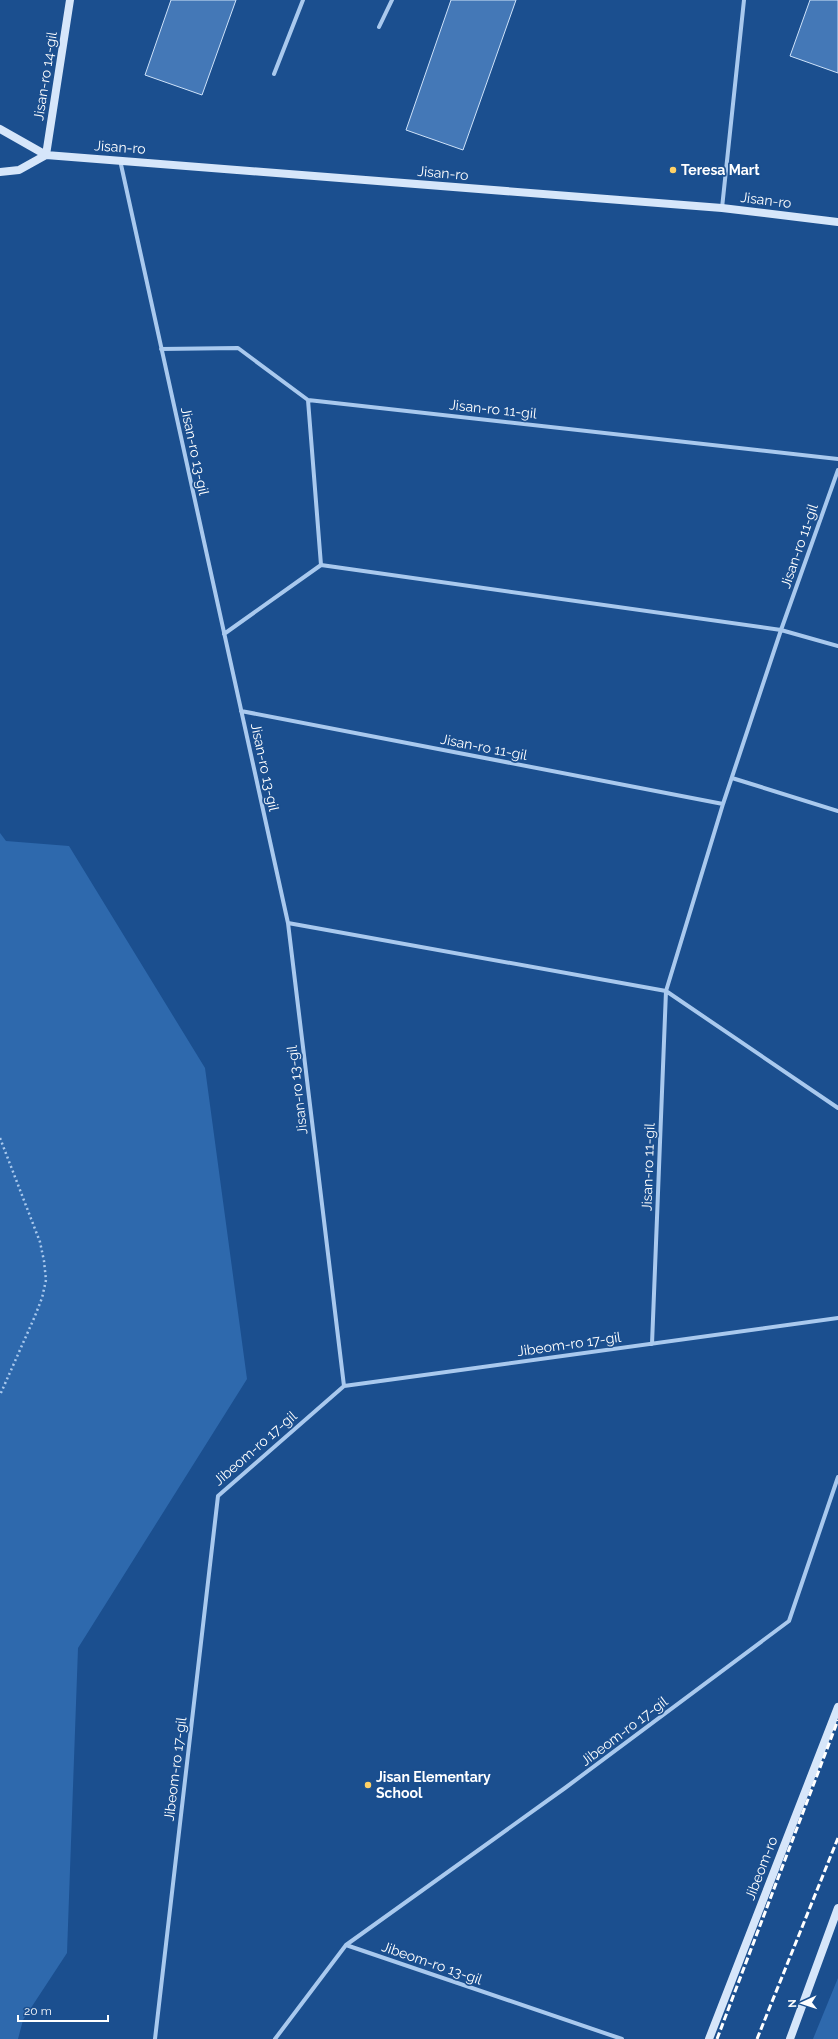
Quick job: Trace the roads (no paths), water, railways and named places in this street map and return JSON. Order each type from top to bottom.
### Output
[{"type":"main road","name":"Jisan-ro 14-gil","points":[[46,155],[70,0]]},
{"type":"main road","name":"Jisan-ro","points":[[0,129],[46,155],[722,208],[838,222]]},
{"type":"main road","points":[[0,172],[19,170],[46,155]]},
{"type":"main road","name":"Jibeom-ro","points":[[709,2039],[838,1707]]},
{"type":"main road","points":[[790,2039],[838,1908]]},
{"type":"street","points":[[274,74],[303,0]]},
{"type":"street","points":[[379,27],[392,0]]},
{"type":"street","points":[[722,208],[744,0]]},
{"type":"street","name":"Jisan-ro 13-gil","points":[[120,160],[288,922],[344,1386]]},
{"type":"street","points":[[161,349],[238,348],[308,400],[321,564]]},
{"type":"street","name":"Jisan-ro 11-gil","points":[[308,400],[838,459]]},
{"type":"street","name":"Jisan-ro 11-gil","points":[[652,1344],[666,991],[723,804],[781,630],[838,470]]},
{"type":"street","points":[[224,634],[321,564],[781,630],[838,646]]},
{"type":"street","name":"Jisan-ro 11-gil","points":[[241,711],[723,804]]},
{"type":"street","points":[[732,778],[838,811]]},
{"type":"street","points":[[288,922],[666,991],[838,1106]]},
{"type":"street","name":"Jibeom-ro 17-gil","points":[[155,2039],[218,1496],[344,1386],[838,1318]]},
{"type":"street","name":"Jibeom-ro 17-gil","points":[[346,1945],[566,1788],[789,1621],[838,1477]]},
{"type":"street","points":[[275,2039],[346,1945]]},
{"type":"street","name":"Jibeom-ro 13-gil","points":[[346,1945],[622,2039]]},
{"type":"railway","points":[[717,2039],[838,1720]]},
{"type":"railway","points":[[757,2039],[838,1838]]},
{"type":"place","name":"Teresa Mart","points":[[673,170]]},
{"type":"place","name":"Jisan Elementary School","points":[[368,1785]]}]
